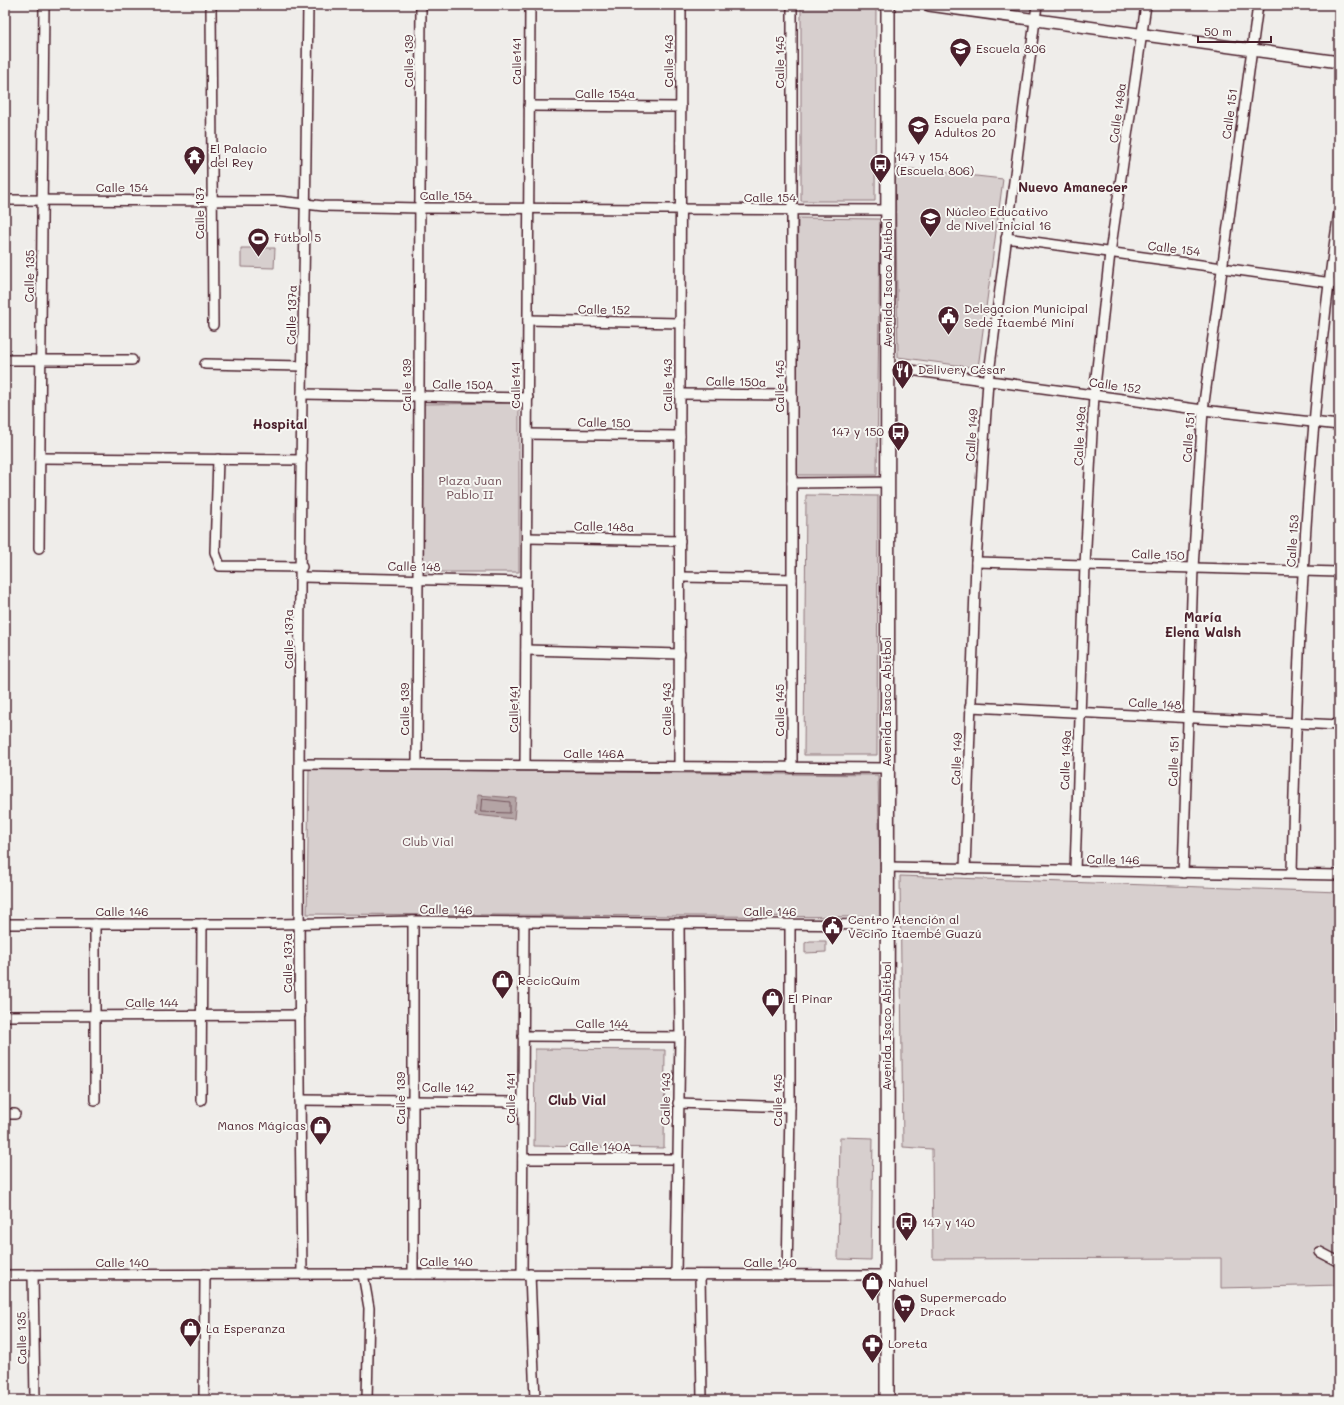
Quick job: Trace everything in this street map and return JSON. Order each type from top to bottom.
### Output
[{"type":"main road","name":"Avenida Isaco Abitbol","points":[[887,1400],[888,5]]},
{"type":"street","name":"Calle 135","points":[[39,548],[44,5]]},
{"type":"street","name":"Calle 137","points":[[211,5],[213,325]]},
{"type":"street","name":"Calle 137a","points":[[302,1274],[300,1100],[300,764],[302,394],[307,204],[308,5]]},
{"type":"street","name":"Calle 139","points":[[417,764],[422,5]]},
{"type":"street","name":"Calle141","points":[[525,765],[530,5]]},
{"type":"street","name":"Calle 143","points":[[679,766],[681,5]]},
{"type":"street","name":"Calle 145","points":[[792,5],[792,768]]},
{"type":"street","points":[[929,5],[1339,62]]},
{"type":"street","name":"Calle 149","points":[[965,869],[976,562],[988,381],[1037,5]]},
{"type":"street","name":"Calle 149a","points":[[1075,871],[1085,565],[1094,395],[1110,253],[1146,5]]},
{"type":"street","name":"Calle 151","points":[[1182,873],[1193,568],[1203,410],[1221,267],[1258,5]]},
{"type":"street","name":"Calle 154a","points":[[529,106],[681,107]]},
{"type":"street","name":"Calle 154","points":[[5,200],[279,201],[323,206],[420,208],[888,210]]},
{"type":"street","name":"Calle 153","points":[[1292,873],[1295,723],[1302,571],[1314,422],[1328,283],[1339,212]]},
{"type":"street","name":"Calle 154","points":[[1006,238],[1339,284]]},
{"type":"street","name":"Calle 152","points":[[528,320],[680,323]]},
{"type":"street","points":[[5,360],[132,360]]},
{"type":"street","points":[[205,364],[303,366]]},
{"type":"street","name":"Calle 152","points":[[888,367],[1203,410],[1339,425]]},
{"type":"street","name":"Calle 150A","points":[[302,394],[528,398]]},
{"type":"street","name":"Calle 150a","points":[[680,394],[792,395]]},
{"type":"street","name":"Calle 150","points":[[527,434],[680,436]]},
{"type":"street","points":[[40,458],[302,460]]},
{"type":"street","points":[[218,460],[214,552],[220,566],[302,567]]},
{"type":"street","points":[[792,484],[888,482]]},
{"type":"street","name":"Calle 148a","points":[[527,538],[680,541]]},
{"type":"street","name":"Calle 150","points":[[976,562],[1339,572]]},
{"type":"street","points":[[680,576],[792,579]]},
{"type":"street","name":"Calle 148","points":[[302,577],[526,582]]},
{"type":"street","points":[[526,650],[680,654]]},
{"type":"street","name":"Calle 148","points":[[970,707],[1339,725]]},
{"type":"street","name":"Calle 146A","points":[[300,764],[887,768]]},
{"type":"street","name":"Calle 146","points":[[887,867],[1339,875]]},
{"type":"street","name":"Calle 139","points":[[413,921],[413,1274]]},
{"type":"street","name":"Calle 146","points":[[5,924],[300,924],[413,921],[887,926]]},
{"type":"street","name":"Calle 141","points":[[524,922],[523,1159],[526,1274],[535,1400]]},
{"type":"street","points":[[95,924],[95,1100]]},
{"type":"street","points":[[201,1100],[202,924]]},
{"type":"street","name":"Calle 143","points":[[676,1274],[680,1037],[678,924]]},
{"type":"street","name":"Calle 145","points":[[787,1275],[790,1107],[790,924]]},
{"type":"street","name":"Calle 144","points":[[5,1016],[300,1015]]},
{"type":"street","name":"Calle 144","points":[[523,1036],[680,1037]]},
{"type":"street","name":"Calle 142","points":[[300,1100],[523,1102]]},
{"type":"street","points":[[678,1103],[790,1107]]},
{"type":"street","points":[[5,1114],[15,1114]]},
{"type":"street","name":"Calle 140A","points":[[523,1159],[677,1159]]},
{"type":"street","points":[[1320,1252],[1339,1262]]},
{"type":"street","points":[[204,1400],[205,1274]]},
{"type":"street","points":[[363,1274],[369,1308],[367,1400]]},
{"type":"street","name":"Calle 140","points":[[5,1275],[887,1275]]},
{"type":"street","name":"Calle 135","points":[[33,1275],[35,1400]]},
{"type":"street","points":[[700,1275],[702,1400]]},
{"type":"green space","points":[[801,6],[876,6],[875,201],[801,201]]},
{"type":"green space","points":[[895,167],[1003,179],[978,368],[898,357]]},
{"type":"green space","points":[[798,218],[880,219],[877,475],[796,475]]},
{"type":"green space","name":"Fútbol 5","points":[[241,248],[275,248],[274,268],[241,267]]},
{"type":"green space","name":"Plaza Juan Pablo II","points":[[519,403],[519,572],[421,572],[421,404]]},
{"type":"green space","points":[[806,495],[878,496],[877,755],[804,755]]},
{"type":"green space","name":"Club Vial","points":[[309,769],[878,775],[881,917],[307,914]]},
{"type":"green space","points":[[900,876],[1339,892],[1339,1285],[1221,1288],[1221,1258],[933,1259],[932,1149],[903,1147]]},
{"type":"green space","points":[[810,941],[826,941],[826,952],[805,953],[805,943]]},
{"type":"green space","points":[[535,1049],[665,1050],[664,1148],[534,1146]]},
{"type":"green space","points":[[840,1137],[873,1138],[871,1260],[838,1259]]},
{"type":"water","points":[[477,795],[516,798],[514,819],[475,815]]},
{"type":"place","name":"Escuela 806","points":[[961,68]]},
{"type":"place","name":"Escuela para Adultos 20","points":[[919,146]]},
{"type":"place","name":"El Palacio del Rey","points":[[195,176]]},
{"type":"place","name":"147 y 154 (Escuela 806)","points":[[880,184]]},
{"type":"place","name":"Núcleo Educativo de Nivel Inicial 16","points":[[931,238]]},
{"type":"place","name":"Fútbol 5","points":[[258,258]]},
{"type":"place","name":"Delegacion Municipal Sede Itaembé Miní","points":[[948,336]]},
{"type":"place","name":"Delivery César","points":[[903,390]]},
{"type":"place","name":"147 y 150","points":[[899,452]]},
{"type":"place","name":"Centro Atención al Vecino Itaembé Guazú","points":[[833,946]]},
{"type":"place","name":"RecicQuím","points":[[503,1000]]},
{"type":"place","name":"El Pinar","points":[[773,1018]]},
{"type":"place","name":"Manos Mágicas","points":[[321,1146]]},
{"type":"place","name":"147 y 140","points":[[907,1242]]},
{"type":"place","name":"Nahuel","points":[[873,1302]]},
{"type":"place","name":"Supermercado Drack","points":[[904,1324]]},
{"type":"place","name":"La Esperanza","points":[[190,1348]]},
{"type":"place","name":"Loreta","points":[[873,1364]]},
{"type":"district","name":"Nuevo Amanecer","points":[[1073,187]]},
{"type":"district","name":"Hospital","points":[[280,424]]},
{"type":"district","name":"María Elena Walsh","points":[[1203,624]]},
{"type":"district","name":"Club Vial","points":[[577,1100]]}]
